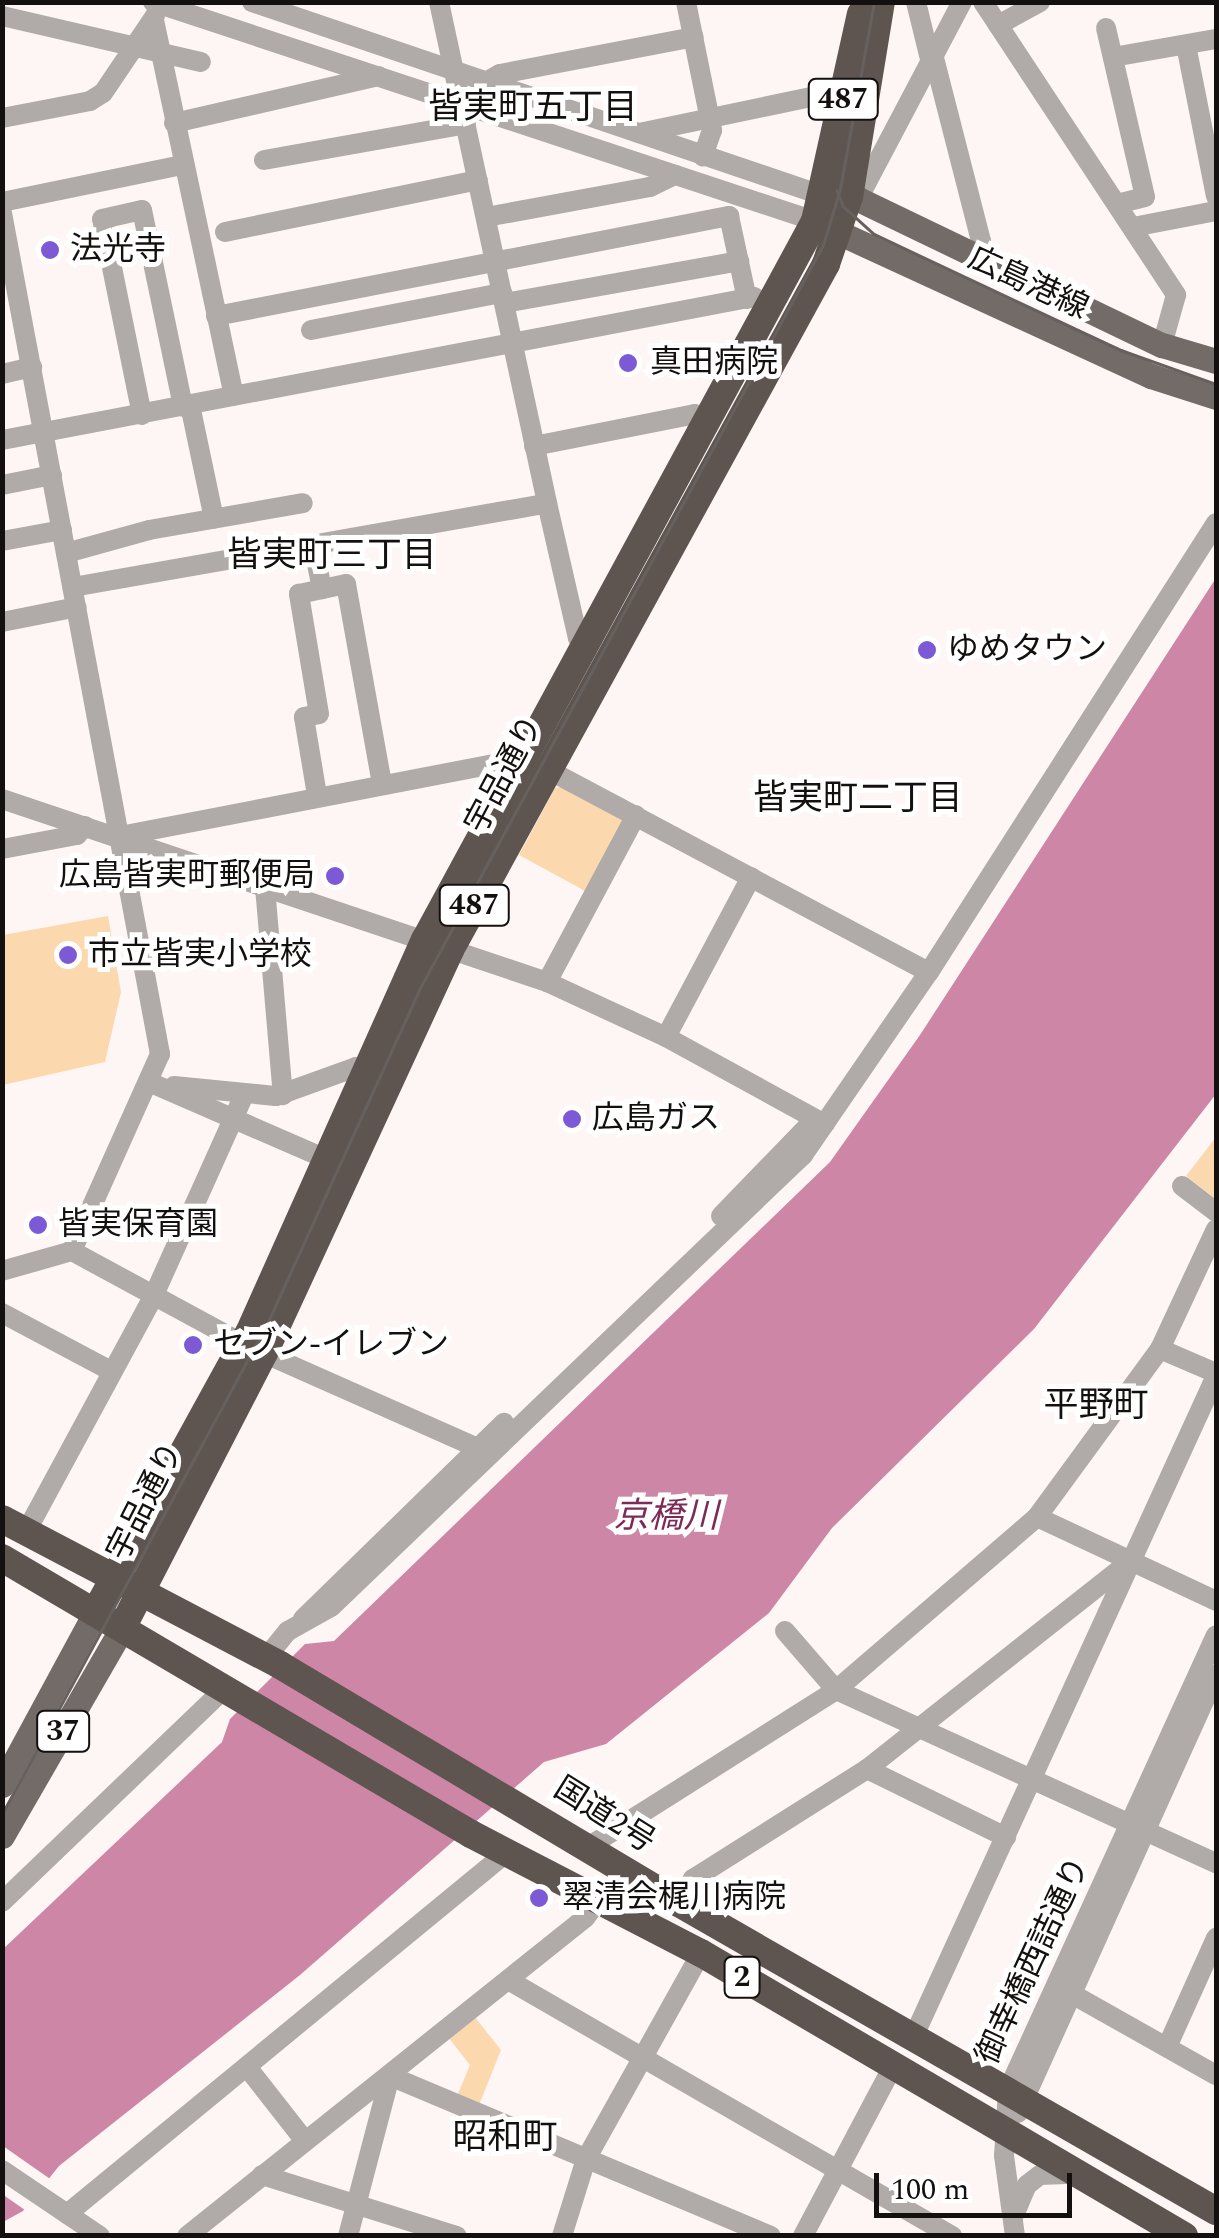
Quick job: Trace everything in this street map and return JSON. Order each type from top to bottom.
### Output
[{"type":"highway","name":"宇品通り","points":[[537,763],[587,650],[709,423],[759,304],[837,209],[846,90],[863,2]]},
{"type":"highway","name":"宇品通り","points":[[338,1164],[367,1070],[837,209],[881,2]]},
{"type":"highway","name":"宇品通り","points":[[123,1626],[438,945]]},
{"type":"highway","name":"宇品通り","points":[[96,1611],[254,1348]]},
{"type":"highway","name":"国道2号","points":[[14,1526],[272,1662],[509,1797],[679,1904],[1216,2210]]},
{"type":"highway","name":"2","points":[[2,1558],[471,1834],[701,1953],[1184,2236]]},
{"type":"main road","name":"広島港線","points":[[837,209],[976,257],[1162,345],[1216,361]]},
{"type":"main road","name":"広島港線","points":[[837,209],[1151,376],[1216,397]]},
{"type":"main road","name":"37","points":[[2,1785],[96,1611]]},
{"type":"main road","name":"37","points":[[2,1836],[123,1626]]},
{"type":"street","points":[[438,2],[578,638],[587,650]]},
{"type":"street","points":[[686,2],[710,118],[703,156]]},
{"type":"street","points":[[916,2],[981,241],[976,257]]},
{"type":"street","points":[[837,209],[962,2]]},
{"type":"street","points":[[983,2],[1176,295],[1162,345]]},
{"type":"street","points":[[998,25],[1040,2]]},
{"type":"street","points":[[254,3],[703,156],[837,209]]},
{"type":"street","points":[[155,9],[379,76],[464,114],[675,175],[837,209]]},
{"type":"street","points":[[2,118],[90,101],[134,48],[155,9]]},
{"type":"street","points":[[155,9],[174,123],[234,396]]},
{"type":"street","points":[[2,16],[201,62]]},
{"type":"street","points":[[1106,28],[1145,197],[1117,204]]},
{"type":"street","points":[[486,82],[500,74],[694,37]]},
{"type":"street","points":[[1113,58],[1216,39]]},
{"type":"street","points":[[1186,45],[1216,196]]},
{"type":"street","points":[[174,123],[379,76]]},
{"type":"street","points":[[637,133],[846,90]]},
{"type":"street","points":[[264,160],[464,114]]},
{"type":"street","points":[[2,202],[183,165]]},
{"type":"street","points":[[486,217],[650,187],[675,175]]},
{"type":"street","points":[[226,232],[478,180]]},
{"type":"street","points":[[142,415],[102,219],[142,210],[214,518]]},
{"type":"street","points":[[1132,227],[1216,211]]},
{"type":"street","points":[[2,213],[8,280],[45,431],[160,1054],[158,1086],[72,1251]]},
{"type":"street","points":[[2,440],[513,342],[759,304],[739,261],[729,216],[216,316]]},
{"type":"street","points":[[311,330],[739,261]]},
{"type":"street","points":[[2,374],[32,368]]},
{"type":"street","points":[[534,446],[694,414],[709,423]]},
{"type":"street","points":[[2,485],[52,475]]},
{"type":"street","points":[[2,622],[75,597],[313,544],[547,502]]},
{"type":"street","points":[[66,553],[214,518],[303,503]]},
{"type":"street","points":[[299,1624],[345,1594],[784,1174],[929,972],[1216,523]]},
{"type":"street","points":[[2,541],[62,530]]},
{"type":"street","points":[[313,544],[322,589]]},
{"type":"street","points":[[317,796],[304,717],[319,714],[299,594],[346,584],[382,784]]},
{"type":"street","points":[[120,836],[382,784],[537,763],[929,972]]},
{"type":"street","points":[[2,799],[547,982],[666,1037],[819,1121]]},
{"type":"street","points":[[547,982],[636,815]]},
{"type":"street","points":[[2,849],[77,834],[85,826]]},
{"type":"street","points":[[666,1037],[751,877]]},
{"type":"street","points":[[265,887],[283,1095]]},
{"type":"street","points":[[158,1086],[179,1084],[244,1094],[283,1095],[356,1066],[367,1070]]},
{"type":"street","points":[[158,1086],[338,1164]]},
{"type":"street","points":[[14,1526],[112,1371],[154,1296],[244,1094]]},
{"type":"street","points":[[272,1662],[299,1624],[819,1121]]},
{"type":"street","points":[[1182,1186],[1216,1212]]},
{"type":"street","points":[[588,1847],[836,1690],[1037,1517],[1160,1349],[1216,1230]]},
{"type":"street","points":[[2,1272],[72,1251],[254,1348],[478,1448]]},
{"type":"street","points":[[2,1314],[112,1371]]},
{"type":"street","points":[[913,2038],[1216,1375],[1160,1349]]},
{"type":"street","points":[[1037,1517],[1216,1601]]},
{"type":"street","points":[[679,1904],[693,1878],[867,1769],[1130,1560]]},
{"type":"street","points":[[785,1630],[836,1690],[1135,1831],[1216,1864]]},
{"type":"street","name":"御幸橋西詰通り","points":[[1014,2227],[1007,2132],[1016,2095],[1135,1831],[1209,1685],[1216,1635]]},
{"type":"street","points":[[2,1902],[234,1695]]},
{"type":"street","points":[[867,1769],[1006,1837]]},
{"type":"street","name":"御幸橋西詰通り","points":[[1016,2095],[1072,1994],[1135,1831]]},
{"type":"street","points":[[67,2214],[506,1853]]},
{"type":"street","points":[[187,2236],[585,1918],[600,1898]]},
{"type":"street","points":[[1167,2047],[1216,1938]]},
{"type":"street","points":[[562,2236],[586,2159],[701,1953]]},
{"type":"street","points":[[508,1980],[952,2236]]},
{"type":"street","points":[[1072,1994],[1216,2075]]},
{"type":"street","points":[[248,2068],[305,2141]]},
{"type":"street","points":[[802,2236],[892,2068]]},
{"type":"street","points":[[390,2076],[771,2236]]},
{"type":"street","points":[[348,2236],[390,2076]]},
{"type":"street","points":[[2,2170],[100,2236]]},
{"type":"street","points":[[1014,2227],[1026,2185],[1040,2174],[1054,2170],[1084,2177]]},
{"type":"street","points":[[262,2176],[458,2236]]},
{"type":"shaded area","points":[[565,786],[623,815],[624,825],[587,892],[519,855],[555,788]]},
{"type":"shaded area","points":[[108,916],[121,992],[105,1062],[3,1085],[3,935]]},
{"type":"shaded area","points":[[1216,1137],[1216,1199],[1186,1176]]},
{"type":"shaded area","points":[[474,2016],[501,2050],[479,2105],[457,2096],[470,2065],[448,2037]]},
{"type":"water","name":"京橋川","points":[[1216,578],[1216,1094],[1034,1329],[832,1528],[769,1613],[606,1744],[544,1762],[300,1975],[59,2166],[23,2211],[3,2222],[2,1950],[222,1742],[230,1719],[305,1644],[334,1641],[830,1162],[920,1035]]},
{"type":"pier","points":[[3,2146],[53,2181],[25,2210],[2,2194]]},
{"type":"tram line","points":[[2,1814],[267,1324],[419,990],[823,245],[840,189],[874,2]]},
{"type":"tram line","points":[[837,190],[843,206],[874,234],[1121,350],[1216,384]]},
{"type":"place","name":"法光寺","points":[[50,250]]},
{"type":"place","name":"真田病院","points":[[628,363]]},
{"type":"place","name":"ゆめタウン","points":[[927,650]]},
{"type":"place","name":"広島皆実町郵便局","points":[[335,876]]},
{"type":"place","name":"市立皆実小学校","points":[[68,955]]},
{"type":"place","name":"広島ガス","points":[[572,1119]]},
{"type":"place","name":"皆実保育園","points":[[38,1225]]},
{"type":"place","name":"セブン-イレブン","points":[[193,1345]]},
{"type":"place","name":"翠清会梶川病院","points":[[539,1898]]},
{"type":"district","name":"皆実町五丁目","points":[[533,108]]},
{"type":"district","name":"皆実町三丁目","points":[[332,556]]},
{"type":"district","name":"皆実町二丁目","points":[[858,799]]},
{"type":"district","name":"平野町","points":[[1096,1406]]},
{"type":"district","name":"昭和町","points":[[505,2138]]}]
